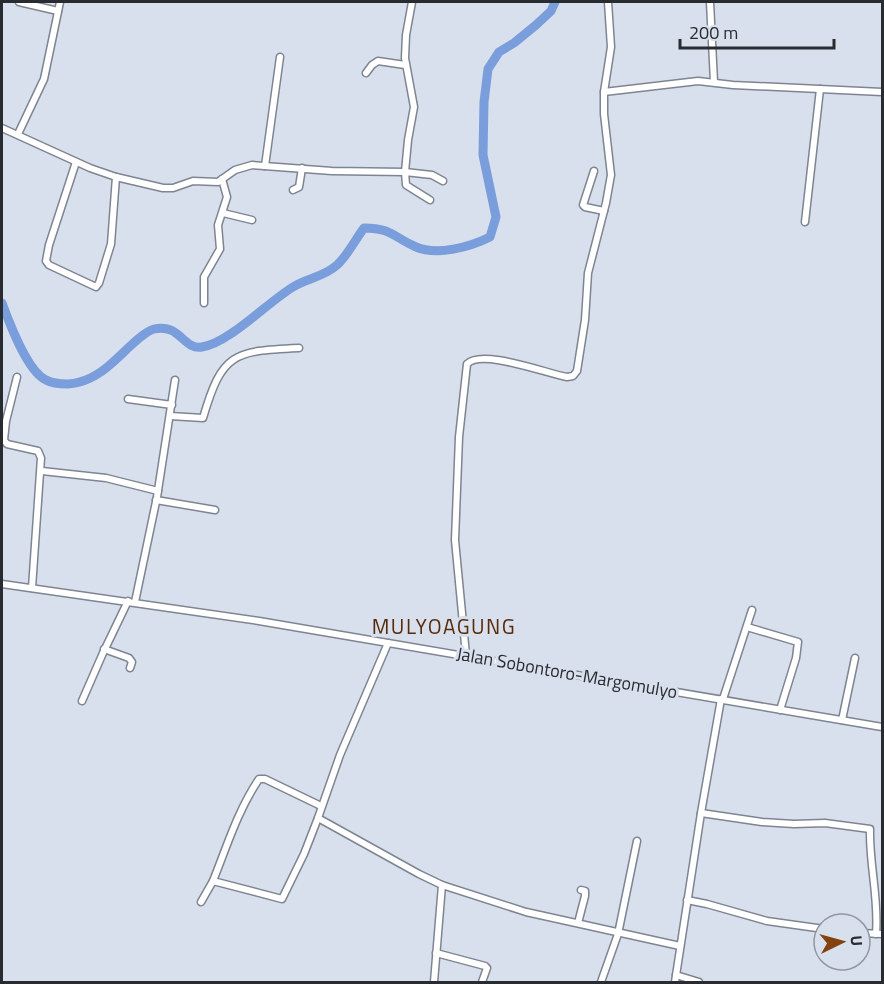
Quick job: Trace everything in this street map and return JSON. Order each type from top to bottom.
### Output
[{"type":"street","points":[[19,2],[58,11]]},
{"type":"street","points":[[18,134],[44,79],[60,2]]},
{"type":"street","points":[[412,2],[405,43],[405,65],[414,107],[405,172],[407,186],[430,200]]},
{"type":"street","points":[[466,655],[455,540],[459,437],[467,364],[471,359],[483,359],[517,363],[563,377],[575,374],[585,320],[588,273],[604,211],[611,169],[604,114],[604,92],[611,47],[608,2]]},
{"type":"street","points":[[710,2],[714,82]]},
{"type":"street","points":[[265,166],[280,57]]},
{"type":"street","points":[[366,73],[377,61],[405,65]]},
{"type":"street","points":[[604,92],[693,81],[882,92]]},
{"type":"street","points":[[805,222],[820,89]]},
{"type":"street","points":[[2,129],[116,177],[167,188],[194,182],[216,182],[243,167],[265,166],[428,174],[443,182]]},
{"type":"street","points":[[76,162],[46,261],[49,265],[96,286],[99,283],[111,244],[116,177]]},
{"type":"street","points":[[293,190],[298,188],[302,168]]},
{"type":"street","points":[[594,171],[583,205],[604,211]]},
{"type":"street","points":[[204,303],[204,276],[220,249],[218,225],[227,195],[222,179]]},
{"type":"street","points":[[223,213],[252,220]]},
{"type":"street","points":[[170,416],[203,418],[212,390],[222,370],[231,361],[244,354],[254,351],[298,348]]},
{"type":"street","points":[[17,377],[4,421],[5,442],[38,451],[42,471],[32,588]]},
{"type":"street","points":[[82,701],[105,649],[131,602],[158,491],[175,380]]},
{"type":"street","points":[[128,399],[172,405]]},
{"type":"street","points":[[42,471],[106,478],[158,491]]},
{"type":"street","points":[[156,500],[215,510]]},
{"type":"street","name":"Jalan Sobontoro-Margomulyo","points":[[2,584],[466,655],[882,727]]},
{"type":"street","points":[[675,982],[701,813],[722,699],[752,610]]},
{"type":"street","points":[[747,627],[798,642],[796,658],[780,710]]},
{"type":"street","points":[[213,881],[282,899],[304,854],[364,695],[388,643]]},
{"type":"street","points":[[105,649],[129,658],[132,662],[130,668]]},
{"type":"street","points":[[842,720],[855,658]]},
{"type":"street","points":[[201,902],[213,881],[235,824],[259,778],[321,806]]},
{"type":"street","points":[[701,813],[762,822],[825,823],[870,829],[879,934]]},
{"type":"street","points":[[318,818],[442,885],[526,912],[680,946]]},
{"type":"street","points":[[601,982],[618,933],[637,841]]},
{"type":"street","points":[[434,982],[442,885]]},
{"type":"street","points":[[578,923],[585,896],[585,891],[581,890]]},
{"type":"street","points":[[687,900],[767,921],[812,927]]},
{"type":"street","points":[[436,953],[485,966],[487,968],[482,982]]},
{"type":"street","points":[[676,975],[699,982]]},
{"type":"waterway","points":[[2,303],[26,357],[39,375],[54,383],[74,383],[86,380],[102,371],[138,339],[154,329],[170,330],[196,347],[213,344],[236,330],[293,287],[332,269],[345,257],[364,228],[387,231],[416,247],[434,251],[463,247],[490,237],[496,217],[483,155],[484,102],[488,69],[499,52],[536,25],[551,11],[555,2]]},
{"type":"district","name":"MULYOAGUNG","points":[[444,627]]}]
